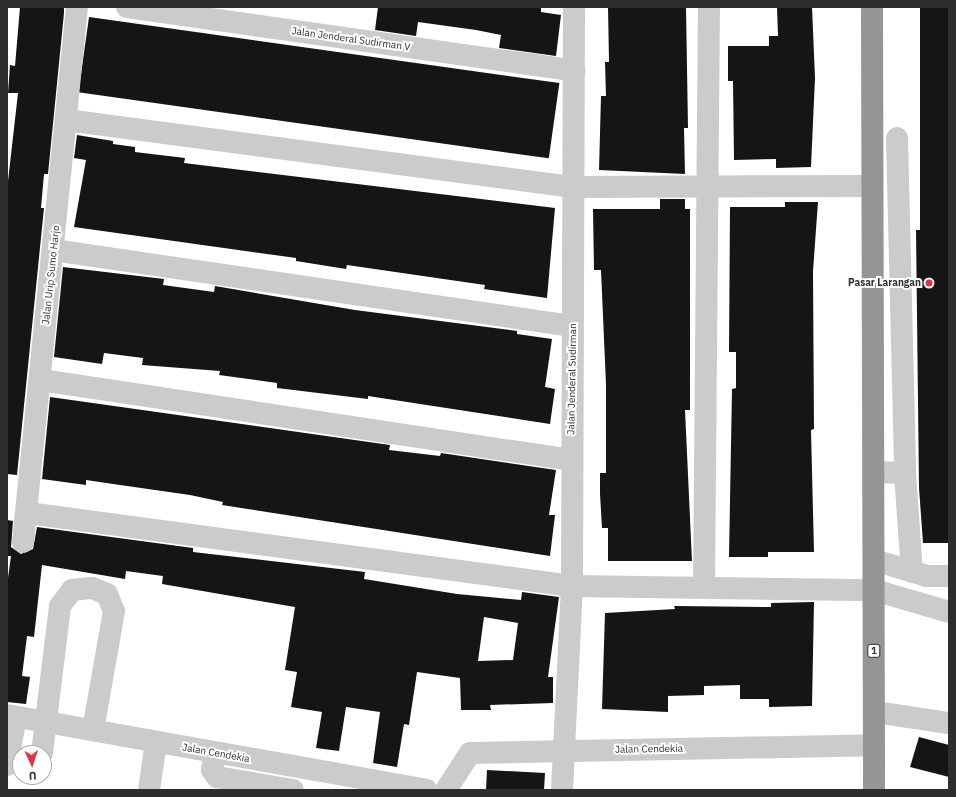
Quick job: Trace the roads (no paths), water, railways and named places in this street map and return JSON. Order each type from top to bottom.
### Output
[{"type":"highway","name":"1","points":[[872,7],[871,186],[875,712],[874,790]]},
{"type":"street","name":"Jalan Urip Sumo Harjo","points":[[22,542],[28,513],[77,7]]},
{"type":"street","name":"Jalan Jenderal Sudirman V","points":[[127,7],[206,12],[574,71]]},
{"type":"street","name":"Jalan Jenderal Sudirman","points":[[562,790],[566,758],[572,586],[571,460],[574,7]]},
{"type":"street","points":[[704,587],[709,7]]},
{"type":"street","points":[[66,120],[572,187],[871,186]]},
{"type":"street","points":[[897,138],[905,473],[912,572]]},
{"type":"street","points":[[54,250],[572,326]]},
{"type":"street","points":[[41,380],[571,460]]},
{"type":"street","points":[[873,472],[905,473]]},
{"type":"street","points":[[28,513],[572,586],[874,590],[949,612]]},
{"type":"street","points":[[874,560],[912,572],[949,576]]},
{"type":"street","points":[[42,745],[44,721],[60,606],[72,590],[92,588],[107,594],[114,611],[93,730]]},
{"type":"street","points":[[875,712],[949,723]]},
{"type":"street","points":[[7,765],[11,716]]},
{"type":"street","name":"Jalan Cendekia","points":[[11,716],[215,753],[366,785],[426,790]]},
{"type":"street","points":[[149,790],[156,742]]},
{"type":"street","name":"Jalan Cendekia","points":[[446,790],[470,753],[566,758],[874,745]]},
{"type":"street","points":[[215,753],[212,770],[217,777],[293,790]]},
{"type":"place","name":"Pasar Larangan","points":[[929,283]]}]
